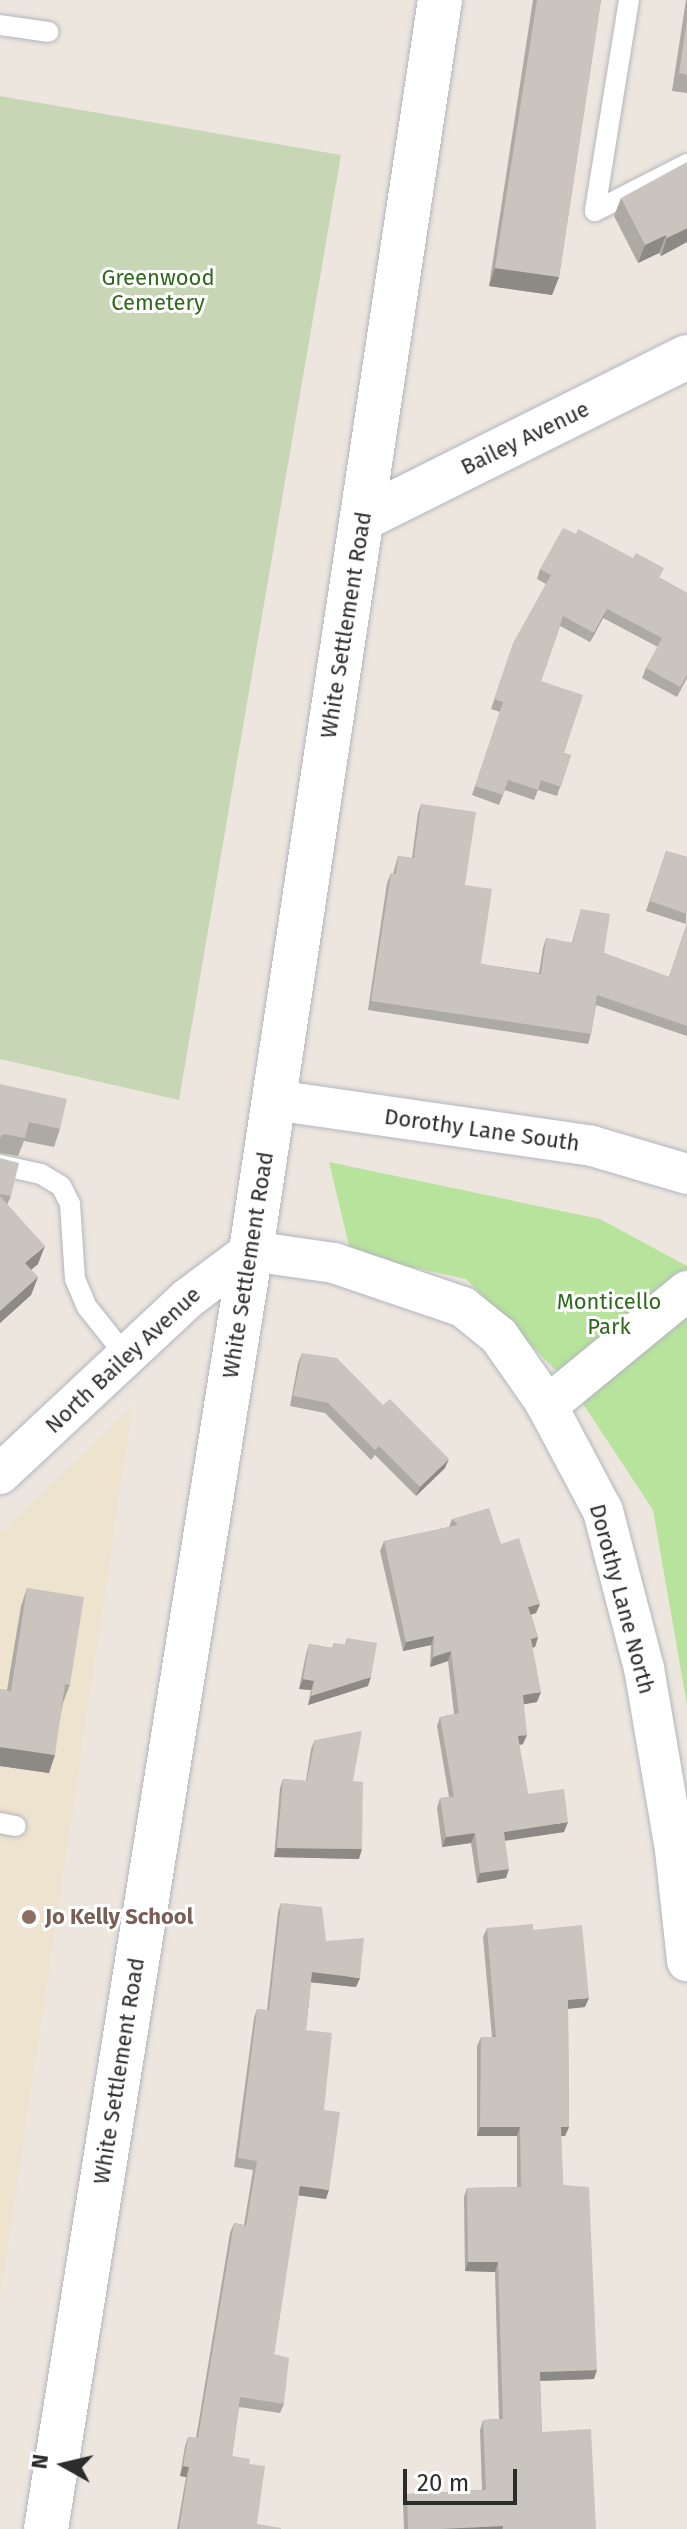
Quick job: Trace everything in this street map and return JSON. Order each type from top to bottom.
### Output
[{"type":"main road","name":"White Settlement Road","points":[[46,2529],[251,1251],[440,0]]},
{"type":"main road","name":"Bailey Avenue","points":[[362,519],[687,357]]},
{"type":"street","name":"Dorothy Lane South","points":[[274,1100],[592,1146],[687,1174]]},
{"type":"street","name":"North Bailey Avenue","points":[[0,1474],[187,1299],[251,1251]]},
{"type":"street","name":"Dorothy Lane North","points":[[251,1251],[334,1263],[463,1307],[499,1336],[547,1406],[603,1511],[644,1668],[675,1850],[687,1961]]},
{"type":"street","points":[[547,1406],[687,1291]]},
{"type":"lane","points":[[629,0],[595,211],[687,164]]},
{"type":"lane","points":[[0,25],[49,32]]},
{"type":"lane","points":[[0,1165],[41,1174],[61,1186],[70,1204],[75,1279],[87,1307],[126,1356]]},
{"type":"shaded area","name":"Jo Kelly School","points":[[133,1405],[0,2300],[0,1534]]},
{"type":"green space","name":"Greenwood Cemetery","points":[[0,96],[341,155],[179,1100],[0,1059]]},
{"type":"green space","name":"Monticello Park","points":[[329,1162],[600,1219],[687,1266],[687,1705],[653,1510],[572,1387],[466,1279],[351,1254]]},
{"type":"building","points":[[537,0],[601,0],[559,277],[495,268]]},
{"type":"building","points":[[687,20],[687,75],[679,73]]},
{"type":"building","points":[[687,162],[687,228],[645,245],[621,198]]},
{"type":"building","points":[[563,528],[576,534],[578,529],[633,558],[636,553],[664,568],[659,578],[687,593],[687,675],[680,687],[646,668],[662,638],[607,609],[594,633],[563,616],[541,681],[583,695],[564,753],[571,755],[561,787],[541,780],[538,790],[508,780],[503,795],[475,786],[503,702],[494,699],[513,643],[551,575],[540,569]]},
{"type":"building","points":[[421,804],[476,812],[465,885],[492,889],[481,964],[541,974],[546,938],[573,943],[581,909],[610,914],[604,953],[669,977],[687,924],[687,1026],[597,995],[591,1034],[371,1001],[391,873],[396,874],[398,856],[414,858]]},
{"type":"building","points":[[666,851],[687,857],[687,914],[650,901]]},
{"type":"building","points":[[0,1084],[67,1099],[60,1129],[29,1122],[25,1138],[3,1134],[0,1138]]},
{"type":"building","points":[[0,1158],[19,1163],[11,1196],[0,1194]]},
{"type":"building","points":[[0,1196],[45,1246],[25,1263],[38,1277],[0,1311]]},
{"type":"building","points":[[302,1353],[337,1358],[383,1405],[390,1399],[449,1459],[420,1487],[379,1446],[375,1450],[328,1403],[293,1396]]},
{"type":"building","points":[[489,1508],[501,1544],[519,1538],[540,1604],[528,1607],[538,1637],[531,1639],[541,1692],[523,1695],[527,1735],[518,1736],[528,1794],[564,1789],[568,1822],[504,1832],[509,1869],[480,1873],[475,1833],[446,1837],[440,1798],[454,1797],[440,1717],[459,1713],[451,1651],[433,1657],[434,1636],[406,1642],[384,1541],[458,1525],[452,1519]]},
{"type":"building","points":[[27,1588],[84,1597],[70,1685],[65,1684],[55,1755],[0,1747],[0,1689],[11,1691]]},
{"type":"building","points":[[347,1638],[377,1643],[371,1677],[311,1696],[314,1681],[303,1679],[309,1644],[333,1648],[334,1643],[346,1645]]},
{"type":"building","points":[[362,1731],[353,1781],[363,1782],[362,1849],[277,1848],[283,1779],[307,1781],[315,1740]]},
{"type":"building","points":[[281,1903],[322,1907],[326,1941],[364,1938],[360,1978],[312,1972],[306,2030],[332,2033],[324,2110],[340,2112],[329,2190],[300,2186],[274,2354],[289,2358],[284,2404],[240,2397],[232,2456],[250,2459],[249,2464],[265,2466],[257,2524],[281,2529],[179,2529],[189,2467],[183,2466],[188,2437],[198,2438],[234,2223],[246,2226],[257,2161],[238,2158],[257,2009],[269,2010]]},
{"type":"building","points":[[533,1924],[533,1930],[582,1925],[589,1998],[568,2000],[569,2127],[561,2127],[563,2185],[589,2187],[597,2370],[540,2372],[542,2432],[591,2429],[596,2529],[503,2529],[503,2526],[408,2529],[407,2494],[486,2490],[483,2420],[503,2419],[498,2262],[468,2262],[467,2188],[521,2187],[520,2127],[480,2127],[481,2037],[496,2037],[487,1928]]},
{"type":"place","name":"Jo Kelly School","points":[[29,1917]]}]
